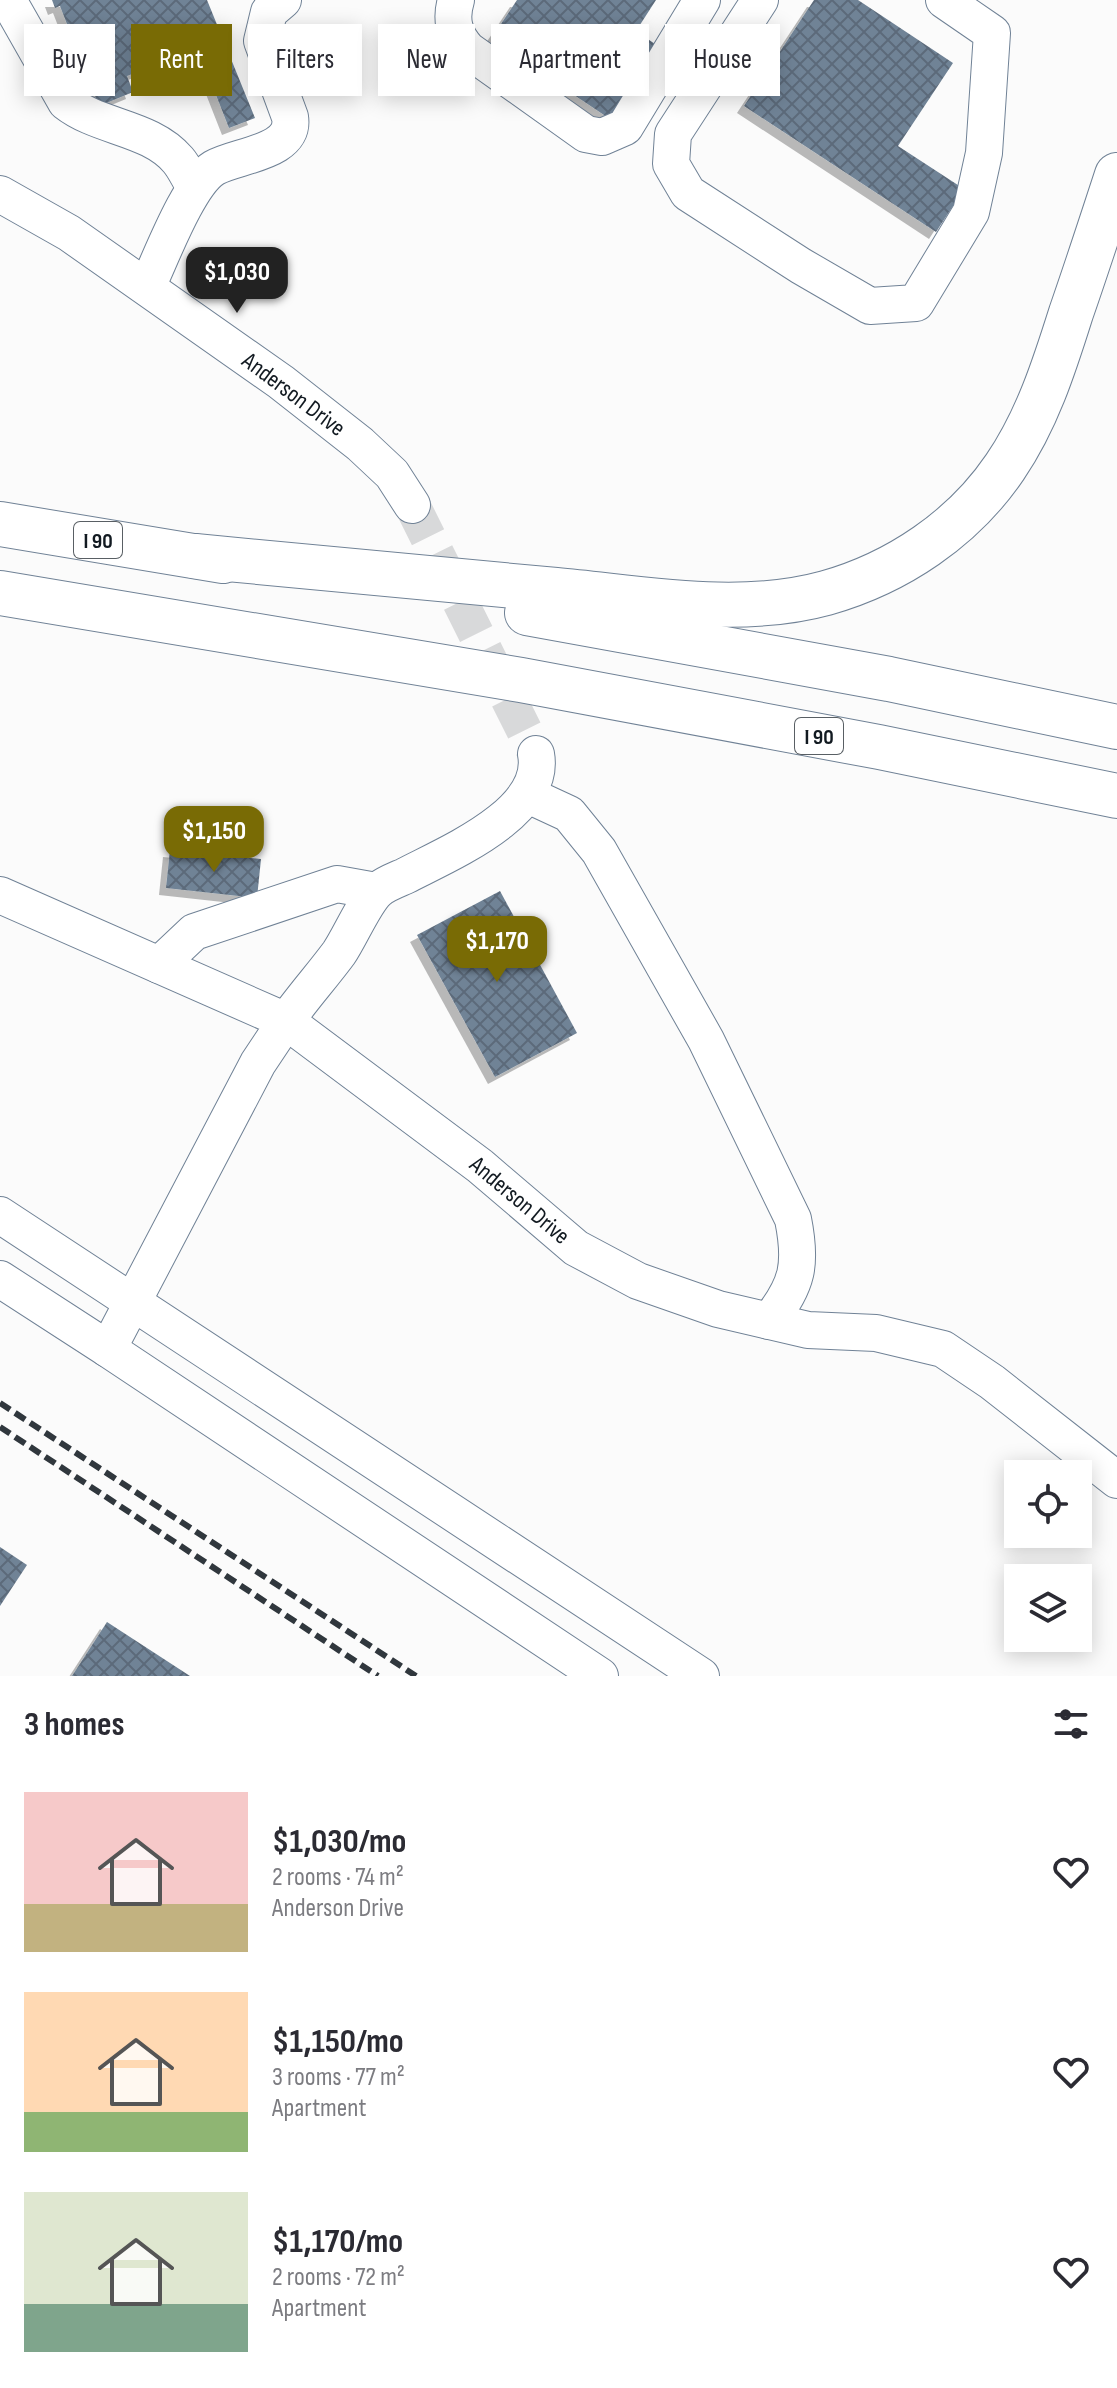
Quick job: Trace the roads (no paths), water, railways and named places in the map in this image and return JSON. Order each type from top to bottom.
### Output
[{"type":"highway","points":[[195,556],[686,602],[777,602],[823,594],[862,582],[902,562],[940,536],[972,507],[1003,470],[1026,433],[1046,391],[1117,175]]},
{"type":"highway","name":"I 90","points":[[0,524],[858,673],[1117,727]]},
{"type":"highway","name":"I 90","points":[[0,593],[521,680],[879,747],[1117,796]]},
{"type":"street","points":[[8,0],[66,102],[79,113],[123,127],[158,144],[178,159],[195,187]]},
{"type":"street","points":[[147,287],[195,187],[213,169],[274,146],[288,134],[290,117],[262,41],[269,12],[283,0]]},
{"type":"street","points":[[456,0],[451,15],[460,40],[468,50],[586,134],[602,137],[625,127],[702,0]]},
{"type":"street","points":[[760,0],[673,134],[671,164],[688,193],[801,266],[870,306],[916,303],[971,212],[984,153],[992,33],[944,0]]},
{"type":"street","name":"Anderson Drive","points":[[0,194],[69,233],[281,382],[360,444],[392,474],[412,505]]},
{"type":"street","points":[[108,1349],[258,1063],[310,987],[338,953],[376,891],[489,829],[518,807],[528,795],[536,772],[536,754]]},
{"type":"street","points":[[528,795],[569,814],[599,851],[706,1040],[793,1219],[799,1248],[799,1268],[785,1301],[769,1321]]},
{"type":"street","points":[[159,965],[194,932],[337,884],[376,891]]},
{"type":"street","name":"Anderson Drive","points":[[0,895],[286,1021],[480,1166],[576,1248],[638,1281],[718,1309],[808,1330],[876,1333],[943,1349],[992,1382],[1117,1480]]},
{"type":"street","points":[[0,1215],[701,1676]]},
{"type":"street","points":[[0,1279],[600,1676]]},
{"type":"tunnel","points":[[412,505],[536,754]]},
{"type":"railway","points":[[0,1403],[416,1676]]},
{"type":"railway","points":[[0,1427],[378,1676]]}]
